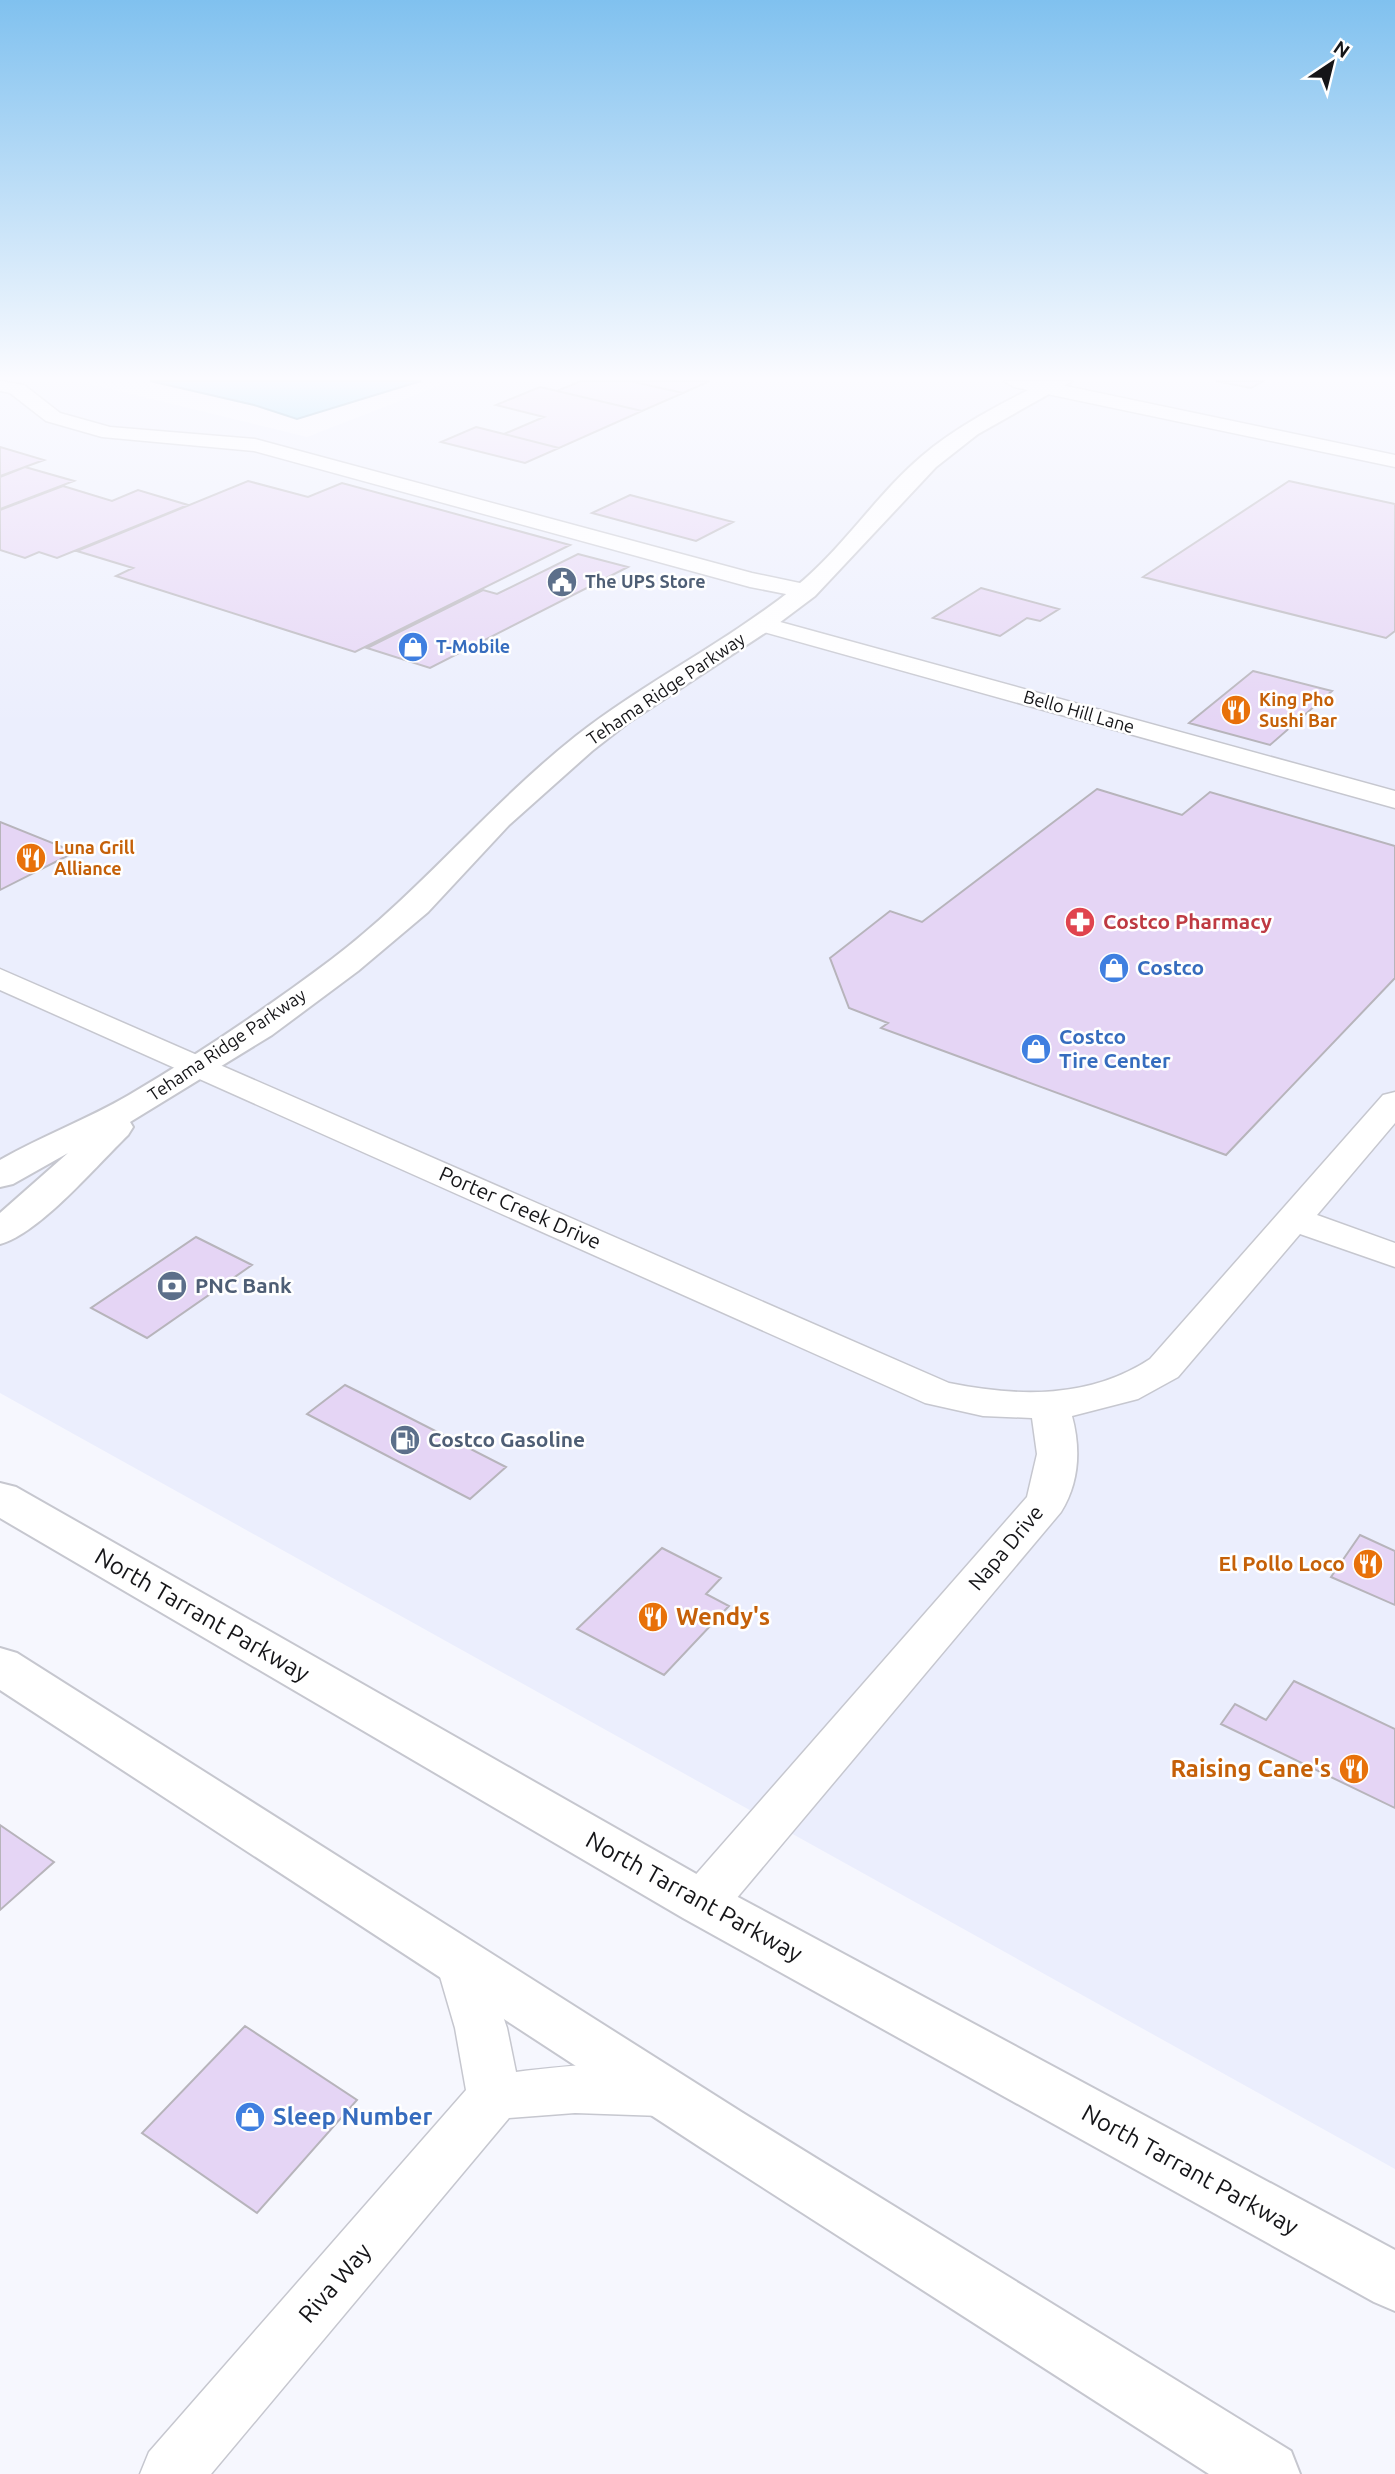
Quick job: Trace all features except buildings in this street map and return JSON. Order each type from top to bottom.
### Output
[{"type":"street","points":[[444,496],[750,580],[806,591]]},
{"type":"street","name":"Tehama Ridge Parkway","points":[[0,1176],[42,1151],[139,1104],[303,996],[417,905],[499,819],[582,745],[619,716],[762,624],[806,591],[895,496]]},
{"type":"street","name":"Bello Hill Lane","points":[[762,624],[1395,800]]},
{"type":"street","name":"Porter Creek Drive","points":[[0,978],[939,1394],[983,1403],[1049,1406]]},
{"type":"street","points":[[1049,1406],[1081,1403],[1119,1391],[1146,1381],[1164,1368],[1395,1102]]},
{"type":"street","name":"Tehama Ridge Parkway","points":[[0,1231],[40,1200],[139,1104]]},
{"type":"street","points":[[1294,1219],[1395,1256]]},
{"type":"street","name":"Napa Drive","points":[[702,1903],[1046,1502],[1056,1473],[1059,1440],[1049,1406]]},
{"type":"street","name":"North Tarrant Parkway","points":[[0,1498],[702,1903],[1395,2282]]},
{"type":"street","points":[[0,1666],[663,2092],[1268,2474]]},
{"type":"street","points":[[462,1963],[481,2028],[489,2081],[499,2091],[515,2096],[575,2089],[663,2092]]},
{"type":"street","name":"Riva Way","points":[[171,2474],[499,2091]]},
{"type":"shaded area","points":[[0,496],[1395,496],[1395,2169],[0,1393]]},
{"type":"place","name":"The UPS Store","points":[[562,582]]},
{"type":"place","name":"T-Mobile","points":[[413,647]]},
{"type":"place","name":"King Pho Sushi Bar","points":[[1236,710]]},
{"type":"place","name":"Luna Grill Alliance","points":[[31,858]]},
{"type":"place","name":"Costco Pharmacy","points":[[1080,922]]},
{"type":"place","name":"Costco","points":[[1114,968]]},
{"type":"place","name":"Costco Tire Center","points":[[1036,1049]]},
{"type":"place","name":"PNC Bank","points":[[172,1286]]},
{"type":"place","name":"Costco Gasoline","points":[[405,1440]]},
{"type":"place","name":"El Pollo Loco","points":[[1368,1564]]},
{"type":"place","name":"Wendy's","points":[[653,1617]]},
{"type":"place","name":"Raising Cane's","points":[[1354,1769]]},
{"type":"place","name":"Sleep Number","points":[[250,2117]]}]
